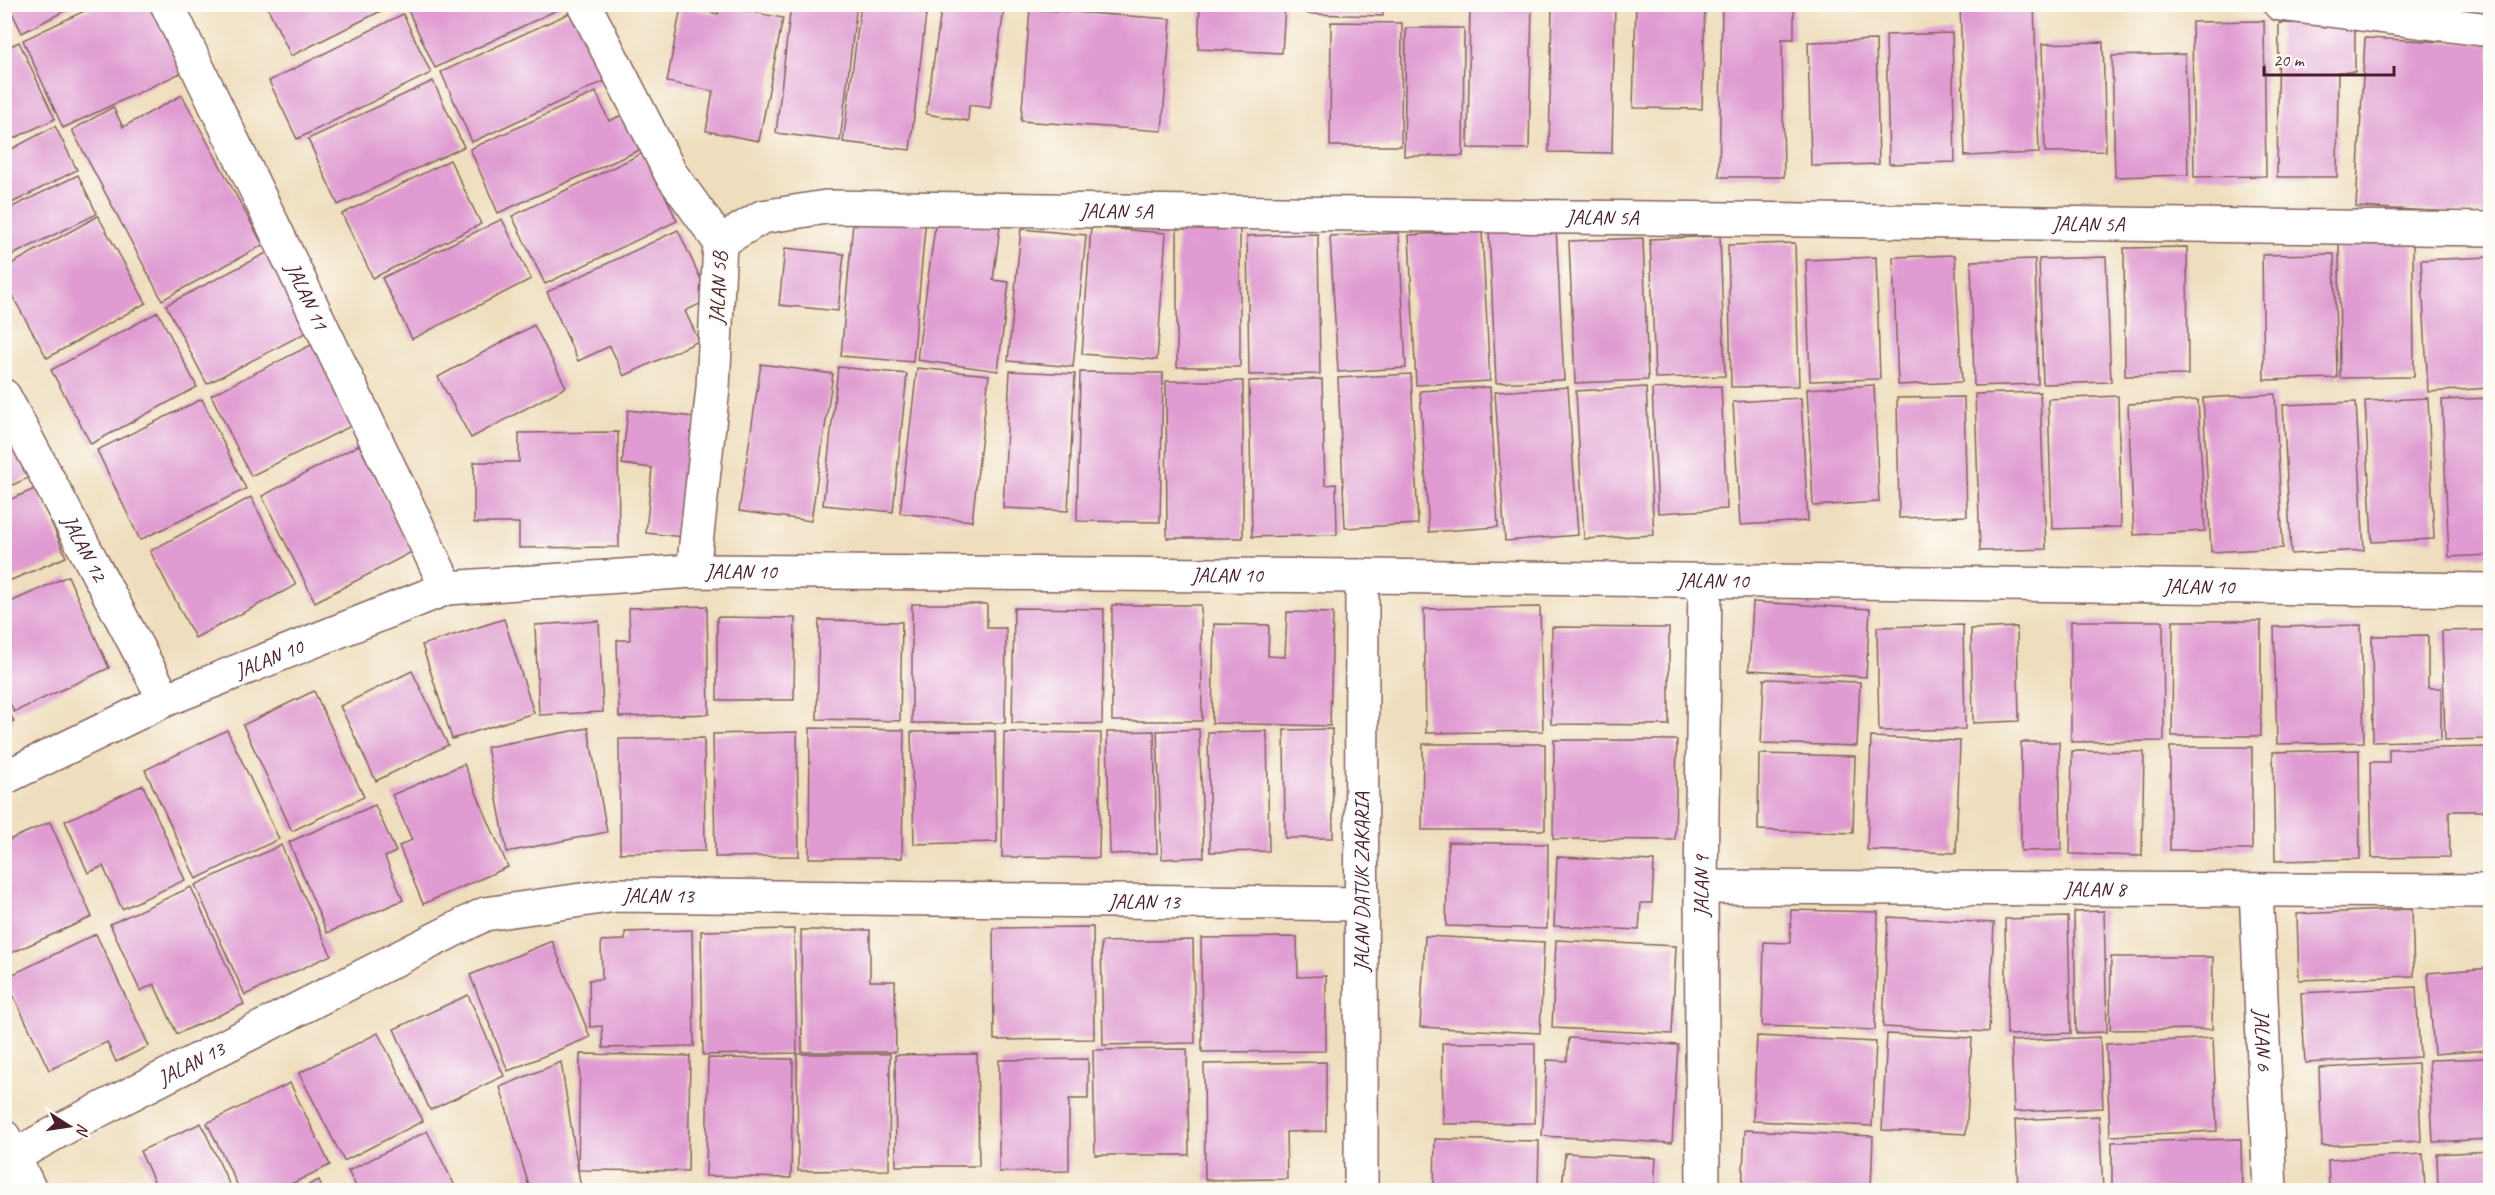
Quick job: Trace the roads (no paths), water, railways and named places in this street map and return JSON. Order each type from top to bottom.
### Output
[{"type":"street","name":"JALAN 11","points":[[167,4],[447,588]]},
{"type":"street","name":"JALAN 5B","points":[[584,4],[671,174],[720,242],[713,388],[693,571]]},
{"type":"street","points":[[2280,4],[2490,30]]},
{"type":"street","name":"JALAN 5A","points":[[720,242],[762,217],[826,207],[2490,229]]},
{"type":"street","name":"JALAN 12","points":[[4,396],[165,700]]},
{"type":"street","name":"JALAN 10","points":[[4,778],[165,700],[447,588],[693,571],[1362,576],[2490,590]]},
{"type":"street","name":"JALAN DATUK ZAKARIA","points":[[1361,1191],[1362,576]]},
{"type":"street","name":"JALAN 9","points":[[1703,1191],[1701,887],[1705,580]]},
{"type":"street","name":"JALAN 8","points":[[1701,887],[2490,891]]},
{"type":"street","name":"JALAN 6","points":[[2256,890],[2270,1191]]},
{"type":"street","name":"JALAN 13","points":[[9,1147],[66,1126],[485,915],[616,895],[1362,904]]},
{"type":"street","points":[[9,1147],[30,1191]]}]
